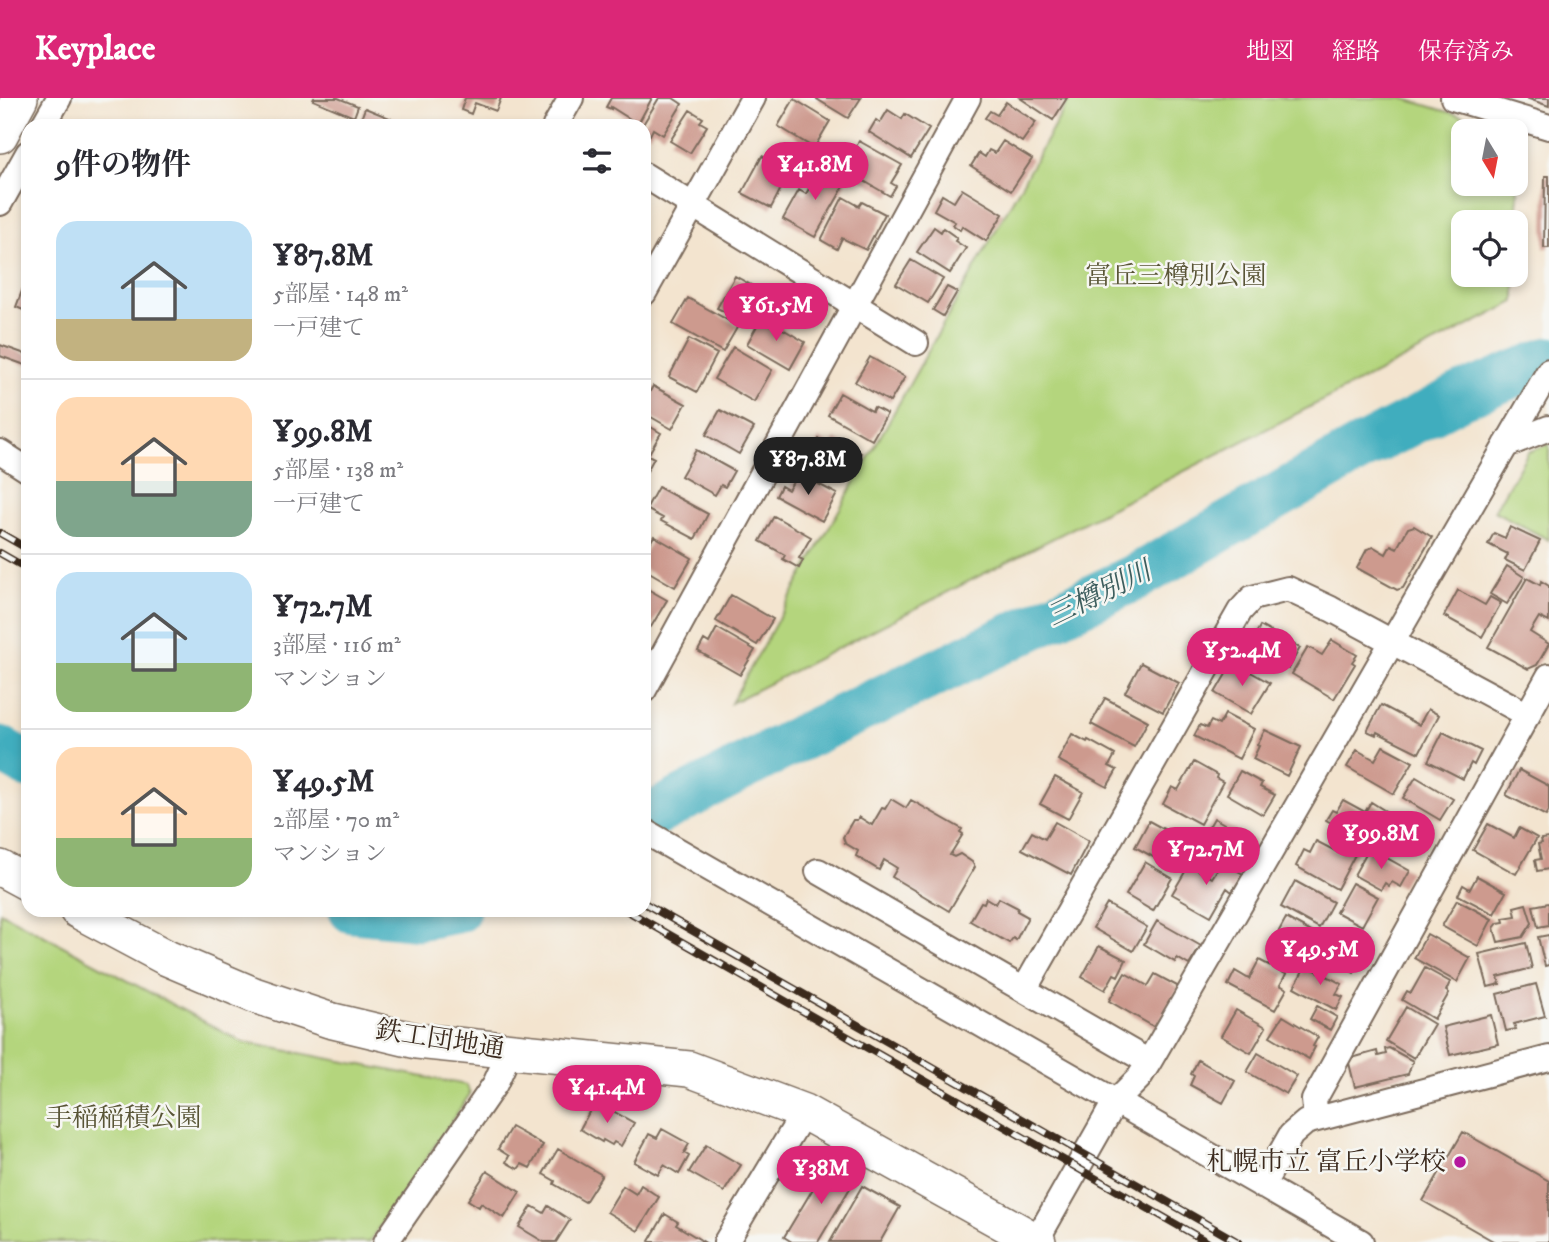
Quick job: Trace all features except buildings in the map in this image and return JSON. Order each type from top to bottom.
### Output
[{"type":"street","points":[[0,135],[20,98]]},
{"type":"street","points":[[47,119],[59,98]]},
{"type":"street","points":[[651,280],[753,98]]},
{"type":"street","points":[[651,677],[968,98]]},
{"type":"street","points":[[1453,98],[1549,127]]},
{"type":"street","points":[[0,203],[21,166]]},
{"type":"street","points":[[651,179],[916,343]]},
{"type":"street","points":[[1036,1242],[1115,1102],[1139,1078],[1149,1062],[1549,370]]},
{"type":"street","points":[[1506,445],[1549,428]]},
{"type":"street","points":[[0,452],[21,466]]},
{"type":"street","points":[[1024,990],[1240,611],[1252,598],[1288,589],[1528,715]]},
{"type":"street","points":[[1316,1119],[1314,1100],[1549,676]]},
{"type":"street","points":[[651,835],[1361,1242]]},
{"type":"street","points":[[0,868],[21,879]]},
{"type":"street","points":[[818,871],[1149,1062]]},
{"type":"street","name":"鉄工団地通","points":[[90,917],[167,958],[266,999],[329,1020],[417,1041],[689,1069],[804,1112],[1036,1242]]},
{"type":"street","points":[[386,1242],[495,1084],[510,1051]]},
{"type":"street","points":[[1262,1186],[1292,1135],[1306,1122],[1549,1058]]},
{"type":"street","points":[[726,1242],[804,1112]]},
{"type":"green space","name":"富丘三樽別公園","points":[[1070,98],[1402,98],[1472,119],[1451,119],[1451,196],[1518,196],[1517,210],[1451,210],[1451,287],[1515,287],[1515,302],[731,703]]},
{"type":"green space","points":[[1549,444],[1549,540],[1494,511],[1528,452]]},
{"type":"green space","name":"手稲稲積公園","points":[[0,912],[242,1042],[467,1085],[470,1094],[369,1242],[0,1242]]},
{"type":"waterway","name":"三樽別川","points":[[651,815],[798,739],[1138,576],[1360,449],[1461,396],[1549,360]]},
{"type":"waterway","name":"三樽別川","points":[[0,749],[21,761]]},
{"type":"railway","points":[[0,533],[21,545]]},
{"type":"railway","points":[[0,553],[21,565]]},
{"type":"railway","points":[[651,907],[1238,1242]]},
{"type":"railway","points":[[638,917],[1207,1242]]},
{"type":"place","name":"札幌市立 富丘小学校","points":[[1460,1162]]}]
